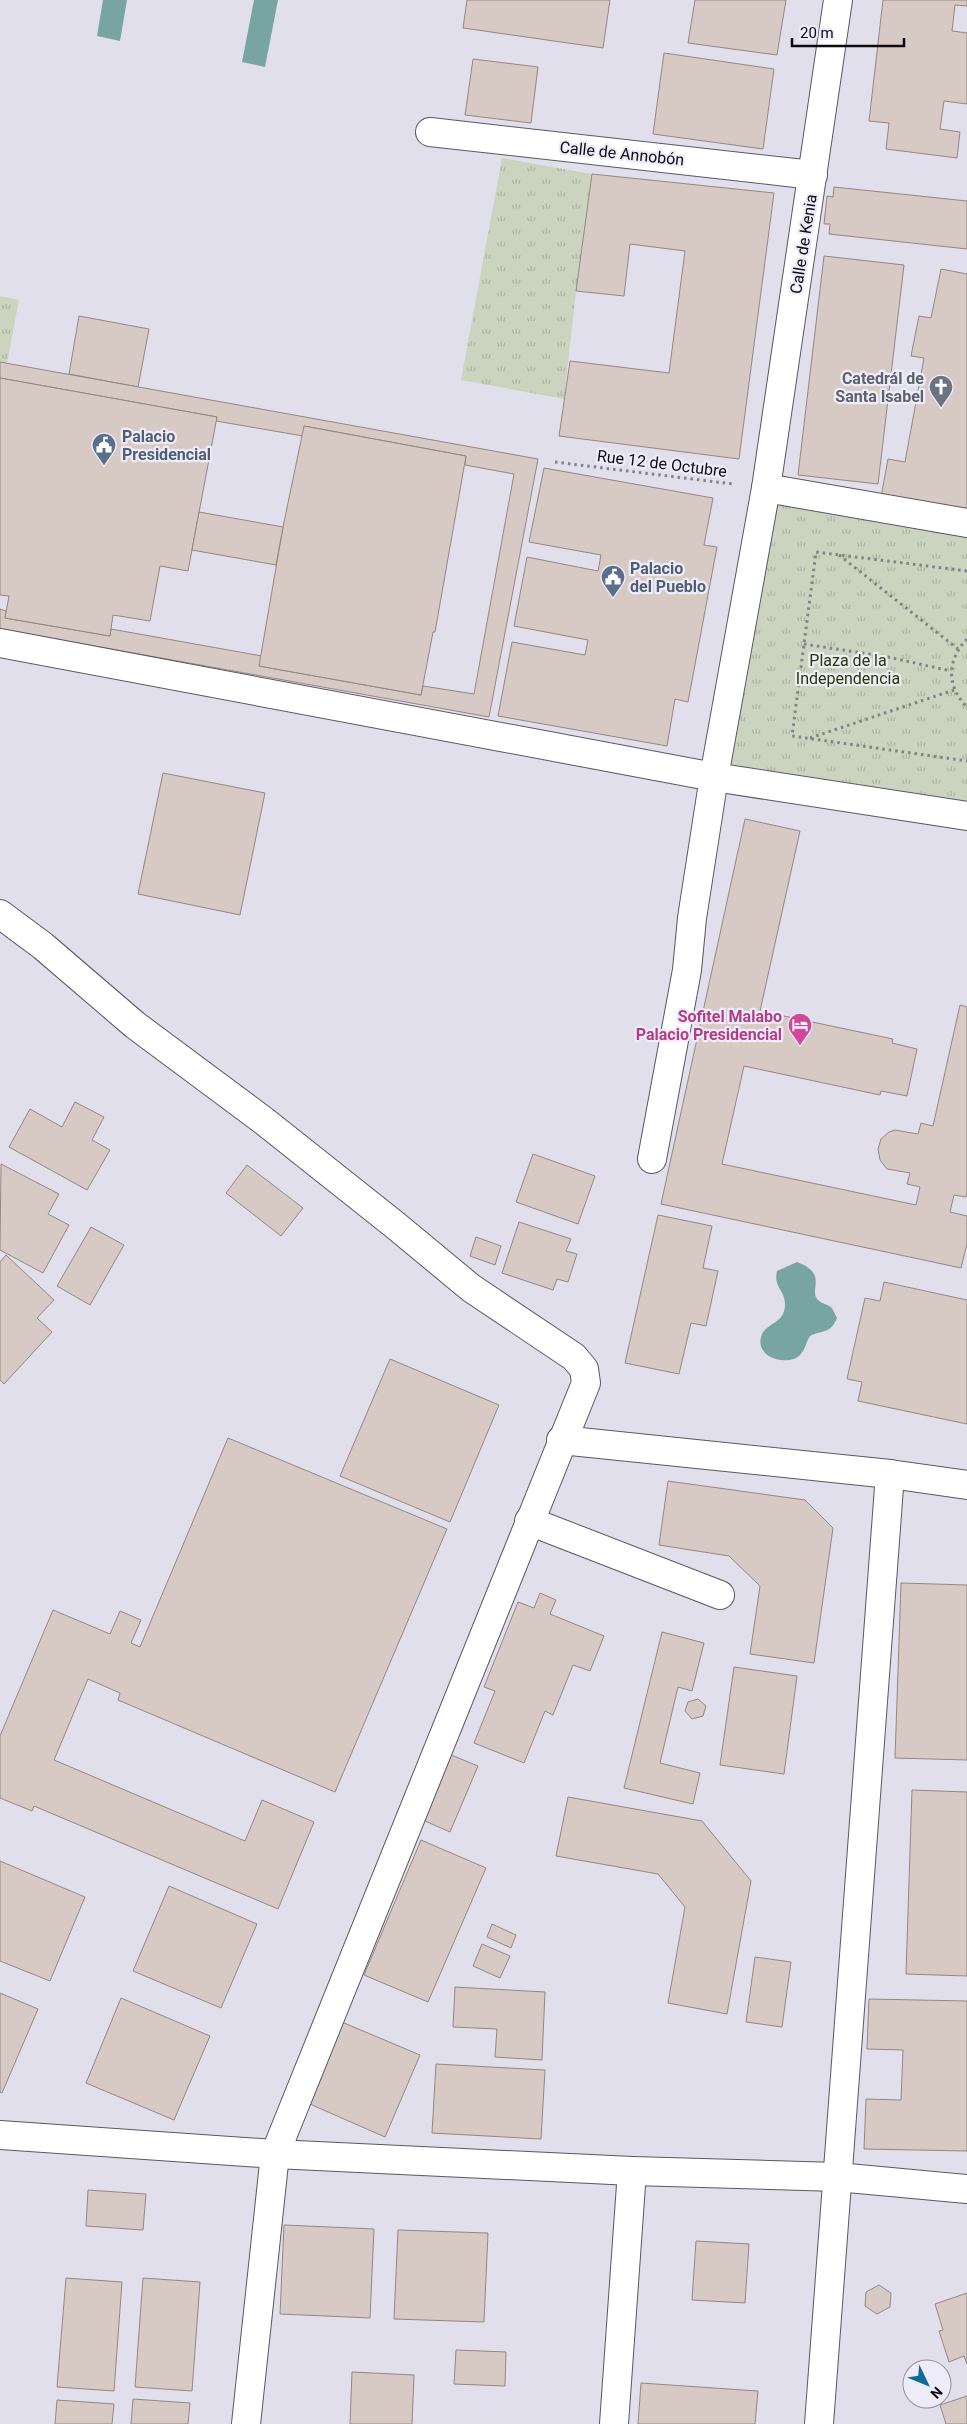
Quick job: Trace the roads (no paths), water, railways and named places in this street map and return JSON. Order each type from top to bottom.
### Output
[{"type":"street","name":"Calle de Kenia","points":[[766,488],[838,0]]},
{"type":"street","name":"Calle de Annobón","points":[[430,132],[813,175]]},
{"type":"street","points":[[652,1159],[687,970],[692,918],[714,777],[766,488],[967,523]]},
{"type":"street","points":[[0,643],[714,777],[967,816]]},
{"type":"street","points":[[0,914],[43,946],[135,1025],[271,1127],[471,1288],[574,1357],[584,1369],[586,1383],[561,1440],[275,2154],[246,2424]]},
{"type":"street","points":[[561,1440],[890,1474],[967,1485]]},
{"type":"street","points":[[819,2424],[890,1474]]},
{"type":"street","points":[[529,1521],[720,1595]]},
{"type":"street","points":[[0,2135],[275,2154],[632,2171],[837,2177],[967,2188]]},
{"type":"street","points":[[614,2424],[632,2171]]},
{"type":"place","name":"Catedrál de Santa Isabel","points":[[941,408]]},
{"type":"place","name":"Palacio Presidencial","points":[[104,466]]},
{"type":"place","name":"Palacio del Pueblo","points":[[613,598]]},
{"type":"place","name":"Sofitel Malabo Palacio Presidencial","points":[[800,1046]]},
{"type":"park label","name":"Plaza de la Independencia","points":[[848,669]]}]
